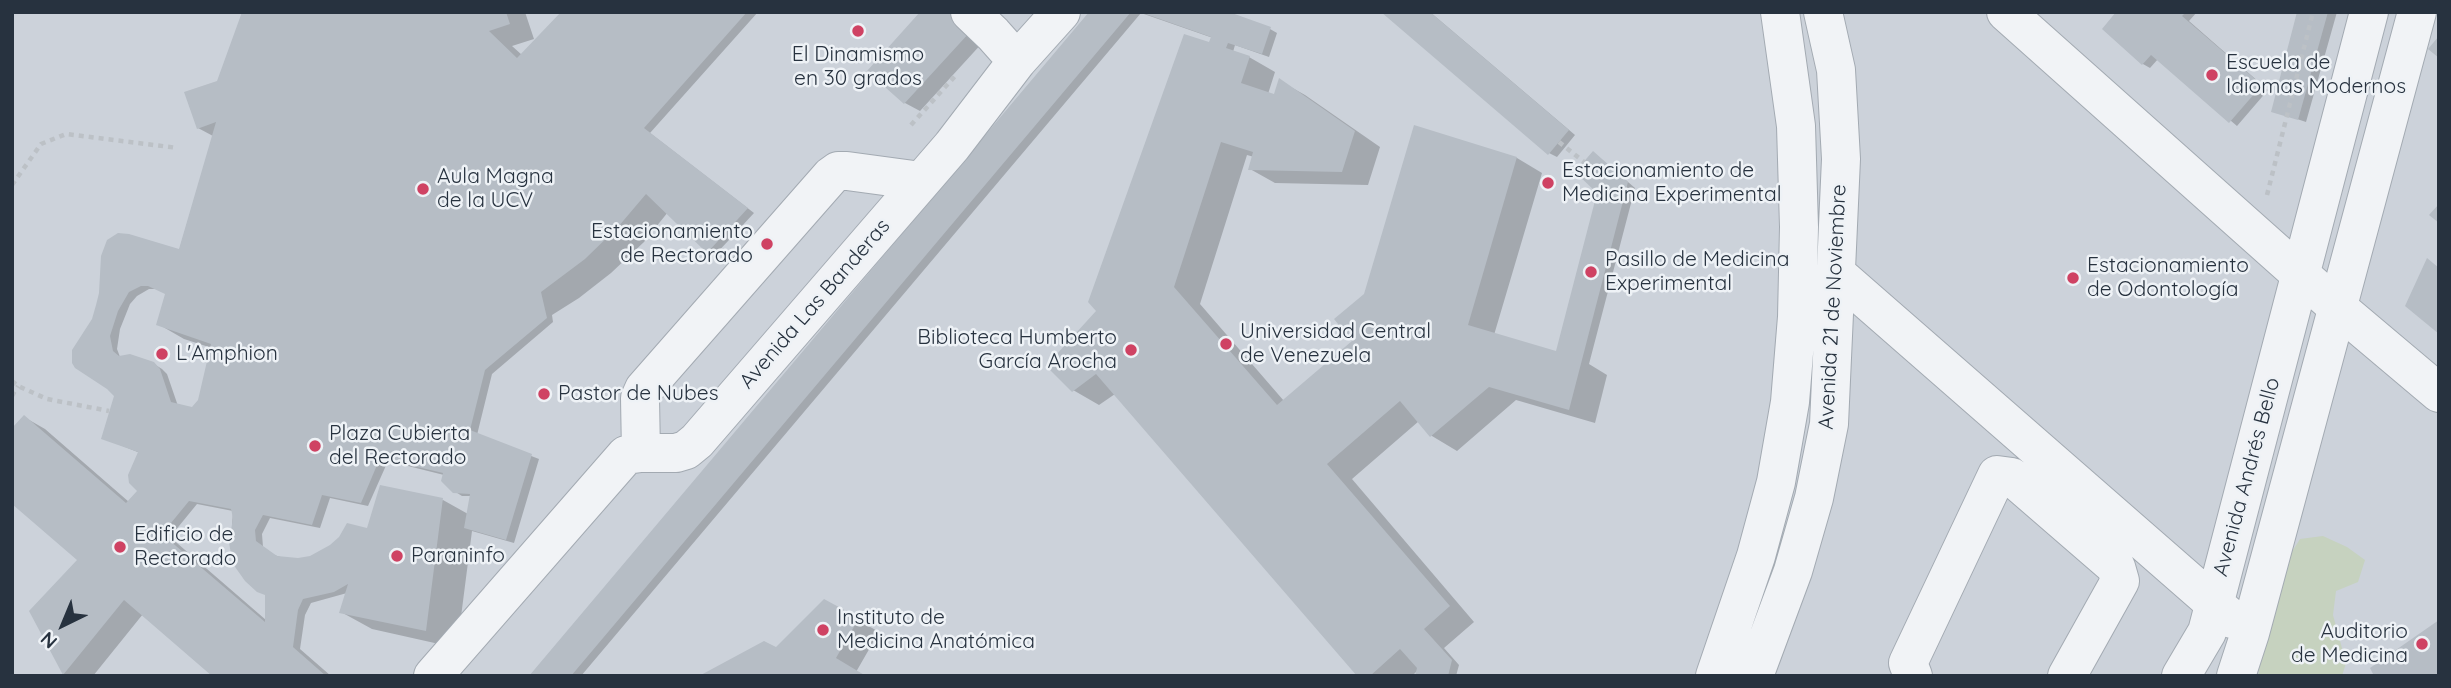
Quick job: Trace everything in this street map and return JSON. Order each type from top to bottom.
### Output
[{"type":"lane","points":[[970,12],[1017,61]]},
{"type":"lane","name":"Avenida Las Banderas","points":[[641,453],[676,453],[686,450],[697,441],[952,146],[1017,61],[1061,12]]},
{"type":"lane","name":"Avenida 21 de Noviembre","points":[[1715,676],[1756,556],[1776,482],[1790,402],[1797,317],[1799,227],[1796,125],[1780,12]]},
{"type":"lane","name":"Avenida 21 de Noviembre","points":[[1763,671],[1814,498],[1829,424],[1842,159],[1836,70],[1823,12]]},
{"type":"lane","points":[[2006,12],[2337,307],[2439,393]]},
{"type":"lane","name":"Avenida Andrés Bello","points":[[2181,676],[2207,632],[2369,12]]},
{"type":"lane","name":"Avenida Andrés Bello","points":[[2236,676],[2250,634],[2417,12]]},
{"type":"lane","points":[[433,676],[626,455],[641,453],[640,398],[644,389],[831,176],[848,171],[922,181]]},
{"type":"lane","points":[[1838,274],[2250,634]]},
{"type":"lane","points":[[1913,676],[1908,663],[1997,475],[2012,477],[2116,567],[2120,581],[2067,676]]},
{"type":"lane","points":[[2057,516],[2073,480]]},
{"type":"lane","points":[[1729,636],[1763,671]]},
{"type":"path","points":[[2264,204],[2313,12]]},
{"type":"path","points":[[12,185],[41,144],[66,134],[178,148]]},
{"type":"path","points":[[1559,142],[1584,162]]},
{"type":"path","points":[[12,381],[47,398],[109,411]]},
{"type":"path","points":[[12,396],[18,386]]},
{"type":"shaded area","name":"Universidad Central de Venezuela","points":[[12,12],[2439,12],[2439,676],[12,676]]},
{"type":"green space","points":[[2323,536],[2347,547],[2365,560],[2358,582],[2336,591],[2333,615],[2346,663],[2342,676],[2258,676],[2263,647],[2288,558],[2300,539]]},
{"type":"building","points":[[242,12],[506,12],[510,24],[489,31],[517,58],[561,12],[747,12],[644,128],[748,208],[707,253],[646,194],[618,227],[585,259],[541,292],[547,318],[485,370],[470,430],[532,454],[506,540],[464,528],[470,494],[453,493],[441,481],[443,473],[380,458],[361,503],[322,495],[312,525],[263,515],[255,530],[256,541],[277,556],[298,558],[310,556],[330,545],[339,537],[347,523],[367,528],[380,485],[443,498],[426,631],[339,613],[348,584],[334,592],[303,599],[298,610],[293,647],[326,676],[212,676],[124,600],[63,675],[29,611],[77,560],[12,504],[12,428],[24,415],[126,503],[137,491],[129,483],[128,475],[138,452],[101,439],[114,396],[75,368],[72,363],[72,350],[92,319],[99,293],[101,256],[107,240],[118,233],[129,234],[179,249],[216,122],[197,129],[184,92],[217,81]],"holes":[[[141,286],[148,286],[165,294],[156,325],[211,344],[198,400],[192,407],[171,402],[160,369],[154,362],[130,354],[119,356],[113,351],[110,336],[118,311],[129,292]],[[189,501],[231,509],[233,518],[229,543],[233,564],[245,581],[257,592],[265,595],[265,622],[162,534]]]},
{"type":"building","points":[[920,12],[949,12],[970,32],[904,104],[867,71]]},
{"type":"building","points":[[1089,12],[1131,12],[571,676],[529,676]]},
{"type":"building","points":[[1140,12],[1229,12],[1271,27],[1262,54],[1228,43],[1226,48],[1250,56],[1241,83],[1274,94],[1279,78],[1355,131],[1342,172],[1248,170],[1253,152],[1221,142],[1174,287],[1277,405],[1352,341],[1334,319],[1364,294],[1414,125],[1517,157],[1468,325],[1556,351],[1597,193],[1575,172],[1593,151],[1628,182],[1569,410],[1489,387],[1430,437],[1400,401],[1327,464],[1450,606],[1424,629],[1452,660],[1448,676],[1415,676],[1417,668],[1400,649],[1370,676],[1357,676],[1096,374],[1072,392],[1046,366],[1096,311],[1088,302],[1184,34],[1209,42],[1211,37]]},
{"type":"building","points":[[1381,12],[1430,12],[1569,130],[1548,155]]},
{"type":"building","name":"Escuela de Idiomas Modernos","points":[[2116,12],[2186,12],[2182,16],[2262,85],[2229,123],[2151,55],[2142,65],[2102,29]]},
{"type":"building","points":[[2297,12],[2328,12],[2298,120],[2271,112]]},
{"type":"building","points":[[2439,36],[2439,58],[2428,49]]},
{"type":"building","points":[[2439,204],[2439,223],[2429,215]]},
{"type":"building","points":[[2427,258],[2439,268],[2439,334],[2405,306]]},
{"type":"building","name":"Instituto de Medicina Anatómica","points":[[824,599],[859,618],[836,658],[866,676],[699,676],[764,641],[776,647]]},
{"type":"building","name":"Auditorio de Medicina","points":[[2439,620],[2439,676],[2374,676],[2370,668]]},
{"type":"place","name":"El Dinamismo en 30 grados","points":[[858,31]]},
{"type":"place","name":"Escuela de Idiomas Modernos","points":[[2212,75]]},
{"type":"place","name":"Estacionamiento de Medicina Experimental","points":[[1548,183]]},
{"type":"place","name":"Aula Magna de la UCV","points":[[423,189]]},
{"type":"place","name":"Estacionamiento de Rectorado","points":[[767,244]]},
{"type":"place","name":"Pasillo de Medicina Experimental","points":[[1591,272]]},
{"type":"place","name":"Estacionamiento de Odontología","points":[[2073,278]]},
{"type":"place","name":"Universidad Central de Venezuela","points":[[1226,344]]},
{"type":"place","name":"Biblioteca Humberto García Arocha","points":[[1131,350]]},
{"type":"place","name":"L'Amphion","points":[[162,354]]},
{"type":"place","name":"Pastor de Nubes","points":[[544,394]]},
{"type":"place","name":"Plaza Cubierta del Rectorado","points":[[315,446]]},
{"type":"place","name":"Edificio de Rectorado","points":[[120,547]]},
{"type":"place","name":"Paraninfo","points":[[397,556]]},
{"type":"place","name":"Instituto de Medicina Anatómica","points":[[823,630]]},
{"type":"place","name":"Auditorio de Medicina","points":[[2422,644]]}]
